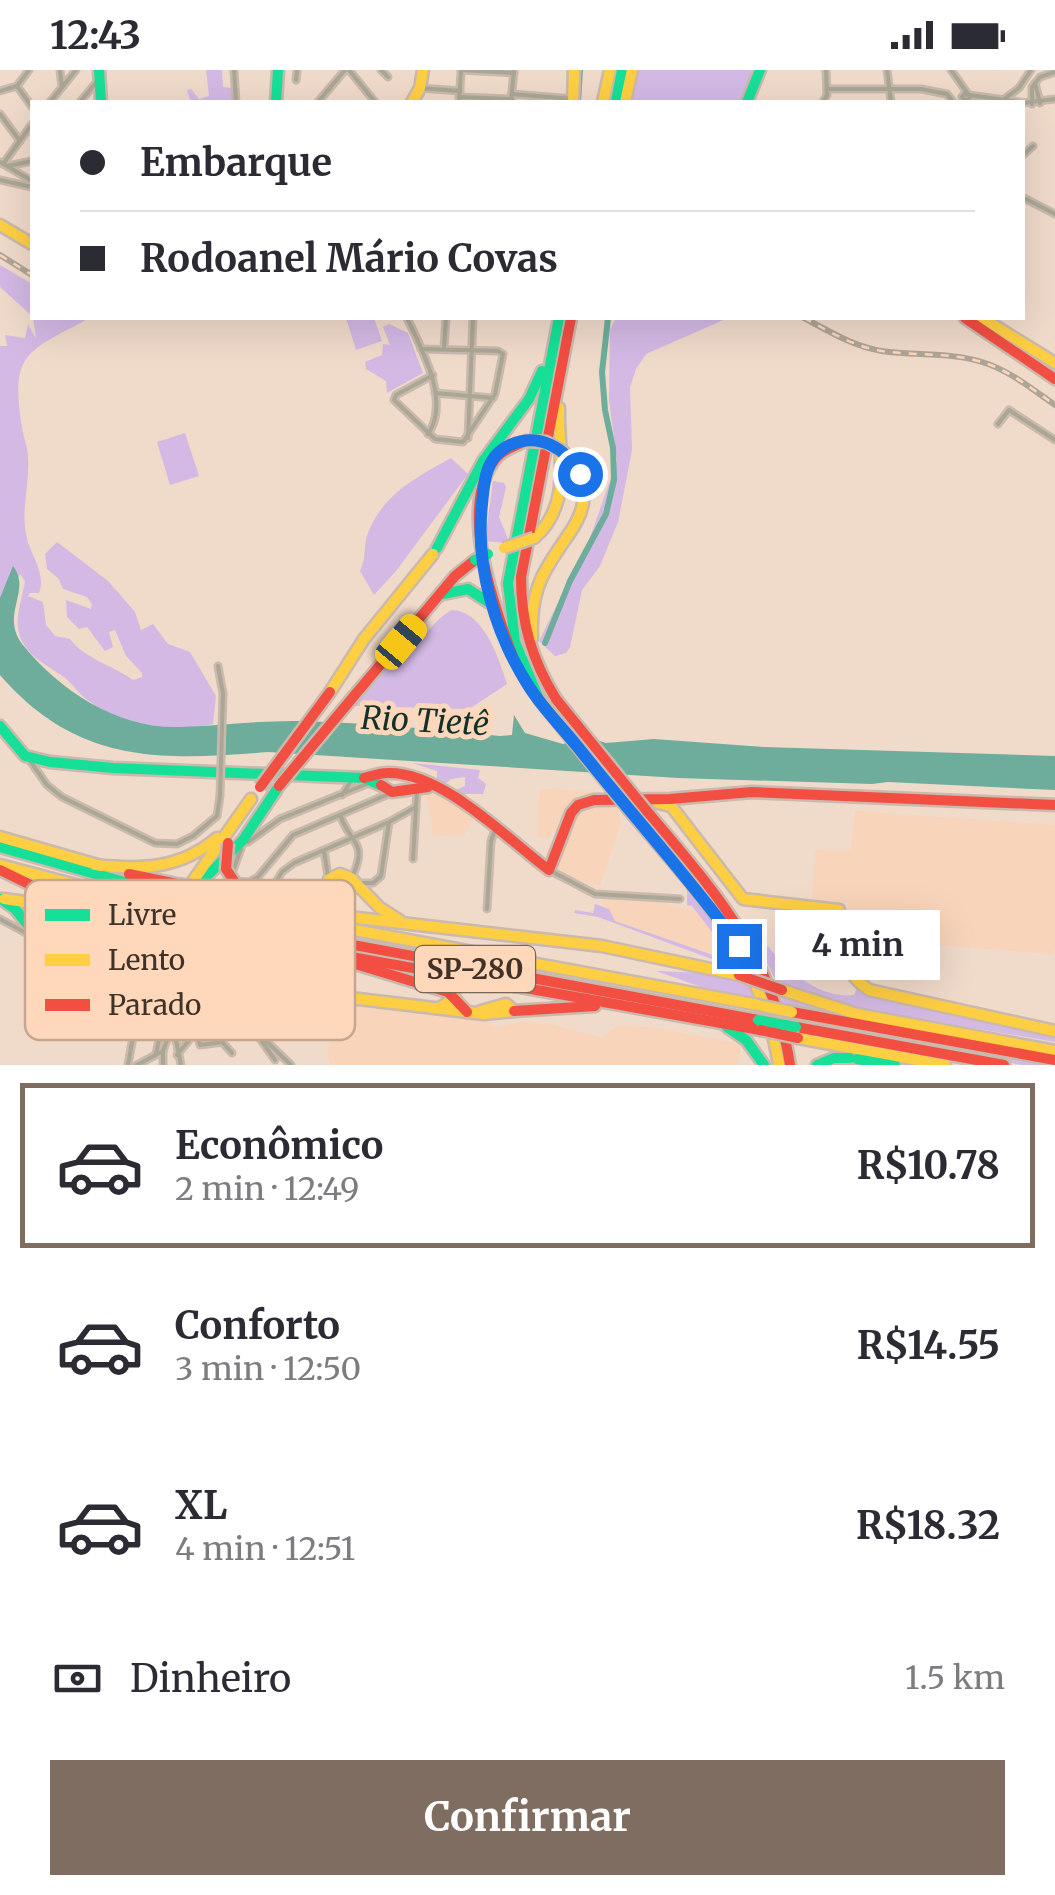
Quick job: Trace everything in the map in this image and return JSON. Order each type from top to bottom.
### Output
[{"type":"main road","points":[[276,100],[278,70]]},
{"type":"main road","points":[[413,100],[423,70]]},
{"type":"main road","points":[[573,100],[574,70]]},
{"type":"main road","points":[[604,100],[610,70]]},
{"type":"main road","points":[[616,100],[622,70]]},
{"type":"main road","points":[[625,100],[632,70]]},
{"type":"main road","points":[[750,100],[762,70]]},
{"type":"main road","points":[[100,74],[101,100]]},
{"type":"main road","points":[[0,222],[30,238]]},
{"type":"main road","points":[[232,880],[225,870],[228,844],[459,572],[488,554],[534,538],[551,524],[559,503],[559,320]]},
{"type":"main road","points":[[191,880],[330,692],[364,639],[435,551],[486,457],[529,400],[570,320]]},
{"type":"main road","points":[[968,320],[1055,381]]},
{"type":"main road","points":[[985,320],[1055,365]]},
{"type":"main road","points":[[559,344],[524,557],[521,615],[527,642],[538,671],[556,699],[648,805],[758,956],[776,996],[790,1065]]},
{"type":"main road","points":[[532,688],[512,630],[509,572],[559,344]]},
{"type":"main road","points":[[494,610],[484,572],[480,516],[486,476],[497,454],[508,446],[526,441],[546,442],[564,452],[580,474],[584,502],[575,529],[548,565],[536,591],[532,615],[538,671]]},
{"type":"main road","points":[[524,557],[532,573],[548,565]]},
{"type":"main road","points":[[484,572],[491,582],[498,582],[509,572]]},
{"type":"main road","points":[[440,596],[459,588],[482,594],[539,699],[739,946],[770,1016],[779,1065]]},
{"type":"main road","points":[[0,726],[22,756],[114,768],[376,787],[416,783]]},
{"type":"main road","points":[[376,787],[382,771],[433,787],[460,801],[549,870],[568,818],[578,805],[599,799],[648,805],[752,792],[1055,805]]},
{"type":"main road","points":[[376,787],[401,783],[392,772]]},
{"type":"main road","points":[[203,880],[243,840],[278,787]]},
{"type":"main road","points":[[95,865],[150,869],[187,860],[213,842],[255,794]]},
{"type":"main road","points":[[674,802],[680,817],[743,899],[839,910],[843,961],[852,976],[869,990],[1055,1031]]},
{"type":"main road","points":[[0,836],[160,880]]},
{"type":"main road","name":"SP-280","points":[[0,847],[117,880]]},
{"type":"main road","points":[[0,868],[25,882]]},
{"type":"main road","name":"SP-280","points":[[0,868],[49,880]]},
{"type":"main road","points":[[355,882],[380,908],[407,924]]},
{"type":"main road","points":[[0,898],[25,921]]},
{"type":"main road","points":[[0,898],[25,902]]},
{"type":"main road","points":[[355,916],[638,953],[739,975],[857,1014],[1055,1048]]},
{"type":"main road","name":"SP-280","points":[[355,930],[1055,1060]]},
{"type":"main road","name":"SP-280","points":[[355,946],[759,1025]]},
{"type":"main road","points":[[355,955],[477,969]]},
{"type":"main road","points":[[355,955],[464,978],[759,1025],[945,1065]]},
{"type":"main road","points":[[355,964],[448,992],[465,1010]]},
{"type":"main road","points":[[355,998],[465,1010],[506,1004],[514,1012],[573,1005],[657,1010]]},
{"type":"main road","points":[[355,998],[465,1010]]},
{"type":"main road","points":[[442,1007],[455,998]]},
{"type":"main road","points":[[714,1020],[746,1040],[764,1065]]},
{"type":"main road","points":[[797,1033],[1004,1065]]},
{"type":"main road","points":[[817,1065],[828,1059],[895,1065]]},
{"type":"street","points":[[0,91],[17,86],[29,70]]},
{"type":"street","points":[[60,70],[62,87]]},
{"type":"street","points":[[52,100],[76,70]]},
{"type":"street","points":[[234,70],[236,100]]},
{"type":"street","points":[[296,80],[297,70]]},
{"type":"street","points":[[320,100],[347,70],[372,100]]},
{"type":"street","points":[[381,70],[388,77]]},
{"type":"street","points":[[459,97],[461,70],[514,72],[512,98]]},
{"type":"street","points":[[824,100],[826,70]]},
{"type":"street","points":[[887,70],[891,100]]},
{"type":"street","points":[[951,70],[961,82],[966,99],[1003,100],[1019,88],[1030,70]]},
{"type":"street","points":[[1032,104],[1031,89],[1035,82],[1055,72]]},
{"type":"street","points":[[81,100],[100,74]]},
{"type":"street","points":[[1035,82],[1040,102]]},
{"type":"street","points":[[17,86],[30,104]]},
{"type":"street","points":[[420,88],[459,97],[553,100]]},
{"type":"street","points":[[827,89],[920,89],[950,95],[952,100]]},
{"type":"street","points":[[1025,103],[1055,99]]},
{"type":"street","points":[[0,114],[20,140]]},
{"type":"street","points":[[4,164],[30,127]]},
{"type":"street","points":[[1025,154],[1034,146]]},
{"type":"street","points":[[4,164],[30,161]]},
{"type":"street","points":[[4,164],[30,183]]},
{"type":"street","points":[[0,180],[30,184]]},
{"type":"street","points":[[1025,199],[1055,214]]},
{"type":"street","points":[[407,320],[433,375],[433,426],[428,434]]},
{"type":"street","points":[[444,349],[446,320]]},
{"type":"street","points":[[468,438],[472,320]]},
{"type":"street","points":[[421,349],[503,354],[494,398],[468,438],[461,442],[441,441],[428,434],[394,398],[433,375]]},
{"type":"street","points":[[435,393],[494,398]]},
{"type":"street","points":[[998,424],[1010,410],[1055,440]]},
{"type":"street","points":[[468,416],[479,421]]},
{"type":"street","points":[[22,756],[46,785],[62,797],[155,843],[178,844],[217,816],[223,694],[218,666]]},
{"type":"street","points":[[413,859],[416,783]]},
{"type":"street","points":[[237,880],[232,871],[242,848],[280,819],[342,795],[376,787]]},
{"type":"street","points":[[342,795],[376,787]]},
{"type":"street","points":[[254,880],[289,837],[341,817],[376,787]]},
{"type":"street","points":[[278,880],[287,868],[416,807]]},
{"type":"street","points":[[341,817],[358,844],[358,860],[351,878],[364,884],[380,879],[389,822]]},
{"type":"street","points":[[328,822],[344,825]]},
{"type":"street","points":[[487,910],[496,829]]},
{"type":"street","points":[[324,851],[325,880]]},
{"type":"street","points":[[549,870],[595,894],[680,900]]},
{"type":"street","points":[[0,920],[25,932]]},
{"type":"street","points":[[128,1065],[132,1040]]},
{"type":"street","points":[[156,1054],[159,1040]]},
{"type":"street","points":[[163,1065],[167,1040]]},
{"type":"street","points":[[175,1040],[181,1065]]},
{"type":"street","points":[[177,1055],[189,1040]]},
{"type":"street","points":[[199,1040],[200,1045],[223,1042],[232,1053]]},
{"type":"street","points":[[263,1040],[275,1060]]},
{"type":"street","points":[[264,1040],[291,1065]]},
{"type":"street","points":[[137,1065],[163,1051]]},
{"type":"shaded area","points":[[206,70],[222,70],[223,87],[233,88],[234,100],[190,100],[187,90],[191,89],[199,99],[209,96]]},
{"type":"shaded area","points":[[636,70],[759,70],[746,100],[630,100]]},
{"type":"shaded area","points":[[0,265],[30,283],[30,314],[0,287]]},
{"type":"shaded area","points":[[33,320],[85,320],[28,356],[19,382],[28,453],[25,524],[41,578],[39,593],[28,596],[43,602],[46,625],[55,636],[70,639],[91,657],[133,680],[142,677],[126,656],[115,630],[109,632],[113,647],[105,651],[87,627],[79,629],[67,617],[66,600],[91,609],[92,604],[87,597],[63,589],[59,579],[47,569],[45,554],[57,542],[108,581],[135,612],[141,630],[153,624],[168,644],[190,652],[216,696],[213,724],[181,728],[147,725],[115,716],[86,699],[24,645],[18,622],[25,581],[20,574],[0,621],[0,346],[7,346],[5,335],[25,338],[28,324],[36,339]]},
{"type":"shaded area","points":[[347,320],[375,320],[382,341],[356,350]]},
{"type":"shaded area","points":[[615,320],[723,320],[646,354],[636,369],[630,387],[632,450],[618,522],[600,566],[582,590],[570,647],[566,653],[555,656],[539,641],[590,538],[617,460],[609,400],[610,330]]},
{"type":"shaded area","points":[[389,324],[408,333],[423,373],[387,393],[386,381],[366,369],[365,362],[382,355],[383,344],[390,345],[383,327]]},
{"type":"shaded area","points":[[185,433],[199,476],[170,485],[157,442]]},
{"type":"shaded area","points":[[451,458],[468,474],[374,595],[360,571],[374,519],[402,488]]},
{"type":"shaded area","points":[[493,481],[506,487],[499,517],[508,539],[505,543],[485,541]]},
{"type":"shaded area","points":[[452,610],[463,612],[481,627],[495,650],[507,684],[469,709],[354,706],[376,677]]},
{"type":"shaded area","points":[[412,763],[480,770],[478,778],[486,784],[483,794],[465,794],[463,799],[452,792],[465,786],[465,777],[451,779],[442,787],[437,784],[437,771]]},
{"type":"shaded area","points":[[540,789],[592,791],[595,796],[575,803],[560,833],[553,832],[548,839],[537,836]]},
{"type":"shaded area","points":[[426,791],[443,796],[473,819],[464,836],[433,835]]},
{"type":"shaded area","points":[[585,805],[616,806],[621,823],[600,886],[564,877],[556,869],[574,816]]},
{"type":"shaded area","points":[[855,811],[1055,825],[1055,950],[1052,954],[845,938],[848,903],[812,901],[815,850],[851,851]]},
{"type":"shaded area","points":[[687,890],[732,948],[760,1001],[710,990],[656,971],[742,979],[736,968],[598,917],[574,913],[593,913],[595,904],[609,909],[615,921],[736,963],[692,906],[687,905]]},
{"type":"shaded area","points":[[601,900],[657,902],[696,911],[738,964],[615,921]]},
{"type":"shaded area","points":[[355,935],[481,959],[552,979],[355,942]]},
{"type":"shaded area","points":[[768,946],[795,974],[829,993],[854,995],[859,985],[1055,1034],[1055,1042],[851,1007],[797,987],[795,990],[777,983],[761,951]]},
{"type":"shaded area","points":[[780,994],[835,1013],[1055,1065],[1022,1065],[788,1022]]},
{"type":"shaded area","points":[[355,1003],[484,1017],[495,1027],[547,1023],[601,1038],[619,1025],[741,1044],[738,1065],[331,1065],[330,1040],[355,1040]]},
{"type":"water","points":[[13,566],[19,585],[14,613],[16,633],[37,661],[92,704],[156,726],[327,722],[500,736],[512,735],[514,715],[525,733],[563,744],[594,739],[606,743],[654,739],[764,747],[1055,756],[1055,790],[678,778],[268,752],[191,756],[122,750],[59,726],[0,675],[0,598]]},
{"type":"waterway","points":[[578,100],[580,70]]},
{"type":"waterway","points":[[545,643],[570,581],[606,514],[614,480],[602,372],[608,320]]},
{"type":"railway","points":[[0,255],[30,274]]},
{"type":"railway","points":[[808,320],[872,349],[958,357],[992,365],[1055,405]]},
{"type":"traffic: fast","points":[[99,70],[101,100]]},
{"type":"traffic: fast","points":[[276,100],[278,70]]},
{"type":"traffic: fast","points":[[616,100],[622,70]]},
{"type":"traffic: fast","points":[[748,100],[760,70]]},
{"type":"traffic: fast","points":[[539,699],[515,642],[508,583],[559,320]]},
{"type":"traffic: fast","points":[[437,548],[483,461],[529,399],[542,371]]},
{"type":"traffic: fast","points":[[475,560],[488,554]]},
{"type":"traffic: fast","points":[[443,594],[468,589],[488,602]]},
{"type":"traffic: fast","points":[[0,726],[25,756],[50,762],[364,778],[382,786]]},
{"type":"traffic: fast","points":[[203,880],[243,840],[277,789]]},
{"type":"traffic: fast","points":[[0,847],[117,880]]},
{"type":"traffic: fast","points":[[1,899],[25,921]]},
{"type":"traffic: fast","points":[[758,1020],[796,1027]]},
{"type":"traffic: fast","points":[[727,1027],[746,1040],[764,1065]]},
{"type":"traffic: fast","points":[[817,1065],[834,1058],[850,1058]]},
{"type":"traffic: fast","points":[[857,1059],[895,1065]]},
{"type":"traffic: slow","points":[[413,100],[423,70]]},
{"type":"traffic: slow","points":[[573,100],[574,70]]},
{"type":"traffic: slow","points":[[603,100],[610,70]]},
{"type":"traffic: slow","points":[[625,100],[632,70]]},
{"type":"traffic: slow","points":[[0,225],[30,243]]},
{"type":"traffic: slow","points":[[985,320],[1055,363]]},
{"type":"traffic: slow","points":[[534,538],[546,525],[559,494],[559,408]]},
{"type":"traffic: slow","points":[[526,441],[546,442],[564,452]]},
{"type":"traffic: slow","points":[[532,638],[539,584],[572,530],[583,503],[583,488],[564,452]]},
{"type":"traffic: slow","points":[[504,548],[534,538]]},
{"type":"traffic: slow","points":[[330,692],[364,639],[433,554]]},
{"type":"traffic: slow","points":[[539,699],[629,810]]},
{"type":"traffic: slow","points":[[194,880],[251,799]]},
{"type":"traffic: slow","points":[[658,803],[671,806],[743,899],[839,910],[846,963],[869,990],[1055,1031]]},
{"type":"traffic: slow","points":[[629,810],[702,897],[742,957],[771,1026],[779,1065]]},
{"type":"traffic: slow","points":[[0,837],[101,866]]},
{"type":"traffic: slow","points":[[95,865],[160,865],[189,856],[217,838]]},
{"type":"traffic: slow","points":[[0,865],[57,880]]},
{"type":"traffic: slow","points":[[329,880],[340,874],[351,878]]},
{"type":"traffic: slow","points":[[355,882],[380,908],[399,920]]},
{"type":"traffic: slow","points":[[4,899],[25,902]]},
{"type":"traffic: slow","points":[[355,918],[602,946],[739,975]]},
{"type":"traffic: slow","points":[[355,930],[753,1004]]},
{"type":"traffic: slow","points":[[782,990],[857,1014],[1055,1051]]},
{"type":"traffic: slow","points":[[441,1007],[455,998]]},
{"type":"traffic: slow","points":[[355,999],[484,1014],[514,1011]]},
{"type":"traffic: slow","points":[[481,1011],[506,1004],[514,1011]]},
{"type":"traffic: slow","points":[[753,1004],[792,1012]]},
{"type":"traffic: slow","points":[[798,1038],[945,1065]]},
{"type":"traffic: jam","points":[[556,699],[530,641],[521,577],[571,320]]},
{"type":"traffic: jam","points":[[968,320],[1055,379]]},
{"type":"traffic: jam","points":[[512,654],[482,553],[480,499],[486,476],[498,456],[526,441]]},
{"type":"traffic: jam","points":[[354,696],[455,576],[475,560]]},
{"type":"traffic: jam","points":[[260,787],[330,692]]},
{"type":"traffic: jam","points":[[279,786],[354,696]]},
{"type":"traffic: jam","points":[[556,699],[646,810]]},
{"type":"traffic: jam","points":[[364,778],[387,773],[430,783],[473,809],[549,870],[571,813],[578,805],[594,800],[752,792],[1055,805]]},
{"type":"traffic: jam","points":[[381,785],[392,792],[428,787]]},
{"type":"traffic: jam","points":[[646,810],[738,927],[770,990],[790,1065]]},
{"type":"traffic: jam","points":[[228,843],[226,869],[233,880]]},
{"type":"traffic: jam","points":[[0,870],[25,882]]},
{"type":"traffic: jam","points":[[129,874],[158,880]]},
{"type":"traffic: jam","points":[[355,945],[758,1020]]},
{"type":"traffic: jam","points":[[355,958],[760,1030]]},
{"type":"traffic: jam","points":[[355,964],[448,992],[467,1012]]},
{"type":"traffic: jam","points":[[739,975],[782,990]]},
{"type":"traffic: jam","points":[[514,1011],[595,1006]]},
{"type":"traffic: jam","points":[[792,1012],[1055,1060]]},
{"type":"traffic: jam","points":[[796,1027],[1004,1065]]},
{"type":"traffic: jam","points":[[760,1030],[798,1038]]},
{"type":"route","points":[[580,474],[564,452],[540,441],[513,444],[493,459],[480,516],[482,563],[492,602],[530,689],[739,946]]},
{"type":"water label","name":"Rio Tietê","points":[[425,721]]}]
